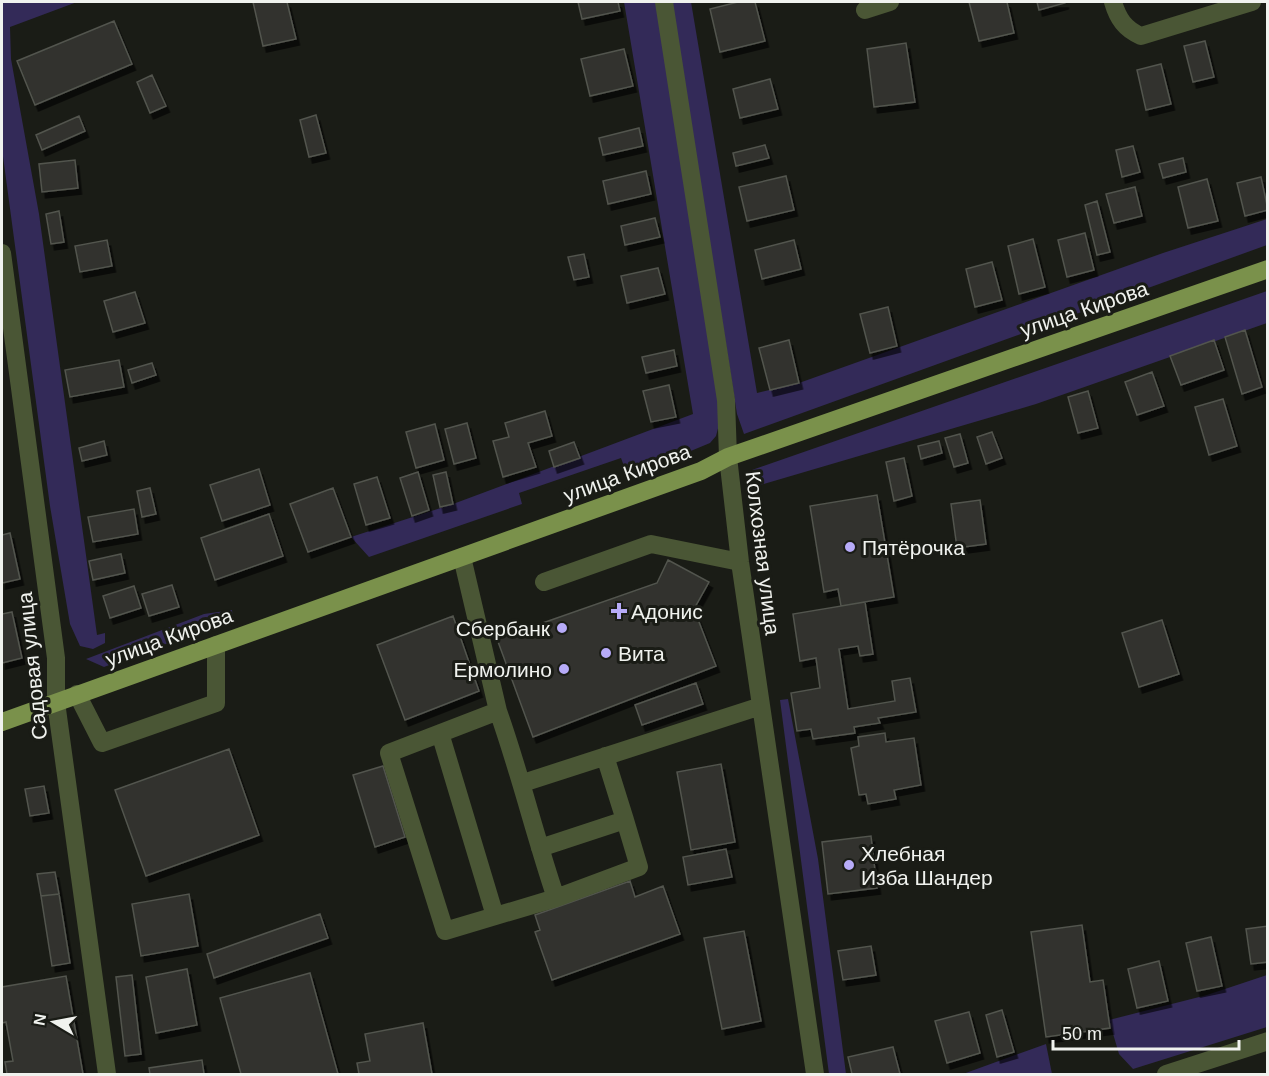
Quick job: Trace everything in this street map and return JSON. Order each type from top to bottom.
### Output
[{"type":"main road","name":"улица Кирова","points":[[2,722],[701,471],[728,457],[1268,269]]},
{"type":"street","name":"Колхозная улица","points":[[664,2],[726,399],[728,457],[740,562],[815,1074]]},
{"type":"street","points":[[865,10],[890,2]]},
{"type":"street","points":[[1113,2],[1117,14],[1128,30],[1141,36],[1252,2]]},
{"type":"street","name":"Садовая улица","points":[[2,253],[56,658],[56,702],[107,1074]]},
{"type":"street","points":[[544,582],[651,544],[740,562]]},
{"type":"street","points":[[462,557],[498,711],[523,783],[556,898]]},
{"type":"street","points":[[77,694],[102,743],[216,703],[216,645]]},
{"type":"street","points":[[523,783],[761,706]]},
{"type":"street","points":[[498,711],[389,753],[445,931],[556,898],[639,867],[606,756]]},
{"type":"street","points":[[440,733],[495,916]]},
{"type":"street","points":[[540,848],[624,820]]},
{"type":"street","points":[[1166,1074],[1268,1041]]},
{"type":"shaded area","points":[[2,2],[77,2],[10,27],[11,59],[39,214],[97,635],[105,633],[105,643],[93,649],[80,646],[70,624],[50,506],[2,149]]},
{"type":"shaded area","points":[[624,2],[656,2],[722,413],[716,436],[710,443],[628,477],[621,458],[519,493],[522,504],[369,557],[351,537],[453,504],[693,414]]},
{"type":"shaded area","points":[[671,2],[691,2],[757,393],[799,383],[1163,253],[1267,219],[1267,245],[744,434],[737,414]]},
{"type":"shaded area","points":[[1267,291],[1267,323],[1036,404],[757,486],[752,470]]},
{"type":"shaded area","points":[[232,610],[233,619],[104,667],[86,659],[204,614]]},
{"type":"shaded area","points":[[788,699],[818,859],[846,1074],[829,1074],[780,700]]},
{"type":"shaded area","points":[[1267,975],[1267,1027],[1133,1069],[1119,1054],[1109,1020],[1207,995]]},
{"type":"shaded area","points":[[1046,1044],[1052,1074],[963,1074]]},
{"type":"building","points":[[253,2],[287,2],[296,39],[263,46]]},
{"type":"building","points":[[578,2],[618,2],[620,11],[582,19]]},
{"type":"building","points":[[738,2],[755,2],[765,41],[720,52],[710,9]]},
{"type":"building","points":[[969,2],[1007,2],[1014,33],[979,41]]},
{"type":"building","points":[[1037,2],[1065,2],[1065,3],[1039,10]]},
{"type":"building","points":[[114,21],[132,64],[35,105],[17,61]]},
{"type":"building","points":[[1205,41],[1214,77],[1193,82],[1184,46]]},
{"type":"building","points":[[906,43],[915,102],[874,107],[867,49]]},
{"type":"building","points":[[624,49],[633,86],[590,96],[581,59]]},
{"type":"building","points":[[1161,64],[1171,104],[1146,110],[1137,70]]},
{"type":"building","points":[[152,75],[166,106],[150,113],[137,82]]},
{"type":"building","points":[[770,79],[778,109],[740,118],[733,89]]},
{"type":"building","points":[[316,115],[326,153],[309,157],[300,120]]},
{"type":"building","points":[[79,116],[85,131],[42,150],[36,135]]},
{"type":"building","points":[[639,128],[643,146],[603,155],[599,138]]},
{"type":"building","points":[[765,145],[769,158],[736,166],[733,153]]},
{"type":"building","points":[[1133,146],[1140,172],[1122,177],[1116,150]]},
{"type":"building","points":[[1183,158],[1186,172],[1163,178],[1159,164]]},
{"type":"building","points":[[75,160],[78,188],[42,192],[39,164]]},
{"type":"building","points":[[646,171],[651,194],[608,204],[603,181]]},
{"type":"building","points":[[786,176],[794,210],[747,221],[739,187]]},
{"type":"building","points":[[1261,177],[1268,210],[1245,216],[1237,183]]},
{"type":"building","points":[[1207,179],[1218,221],[1188,228],[1178,187]]},
{"type":"building","points":[[1135,187],[1142,216],[1114,223],[1106,194]]},
{"type":"building","points":[[1097,201],[1110,252],[1097,255],[1085,205]]},
{"type":"building","points":[[59,211],[64,242],[51,244],[46,214]]},
{"type":"building","points":[[655,218],[660,237],[625,245],[621,226]]},
{"type":"building","points":[[1085,233],[1094,270],[1067,277],[1058,240]]},
{"type":"building","points":[[1033,239],[1045,287],[1019,294],[1008,246]]},
{"type":"building","points":[[107,240],[112,266],[80,272],[75,246]]},
{"type":"building","points":[[794,240],[801,269],[762,279],[755,250]]},
{"type":"building","points":[[584,254],[589,277],[574,280],[568,257]]},
{"type":"building","points":[[992,262],[1002,300],[975,307],[966,269]]},
{"type":"building","points":[[658,268],[665,294],[627,303],[621,276]]},
{"type":"building","points":[[135,292],[145,323],[113,332],[104,301]]},
{"type":"building","points":[[888,307],[897,346],[870,353],[860,314]]},
{"type":"building","points":[[1245,330],[1262,387],[1242,394],[1225,337]]},
{"type":"building","points":[[789,340],[799,383],[770,390],[759,348]]},
{"type":"building","points":[[1214,340],[1224,370],[1181,385],[1170,356]]},
{"type":"building","points":[[674,350],[677,366],[646,373],[642,357]]},
{"type":"building","points":[[119,360],[124,387],[70,397],[65,370]]},
{"type":"building","points":[[152,363],[156,375],[132,383],[128,370]]},
{"type":"building","points":[[1152,372],[1164,406],[1137,415],[1125,382]]},
{"type":"building","points":[[669,385],[676,417],[651,422],[643,391]]},
{"type":"building","points":[[1088,391],[1098,428],[1078,433],[1068,397]]},
{"type":"building","points":[[1223,399],[1237,446],[1209,455],[1195,407]]},
{"type":"building","points":[[545,411],[552,436],[528,443],[536,467],[503,477],[493,441],[509,437],[505,423]]},
{"type":"building","points":[[467,423],[476,458],[454,464],[445,429]]},
{"type":"building","points":[[435,424],[444,460],[416,468],[406,432]]},
{"type":"building","points":[[992,432],[1002,458],[986,464],[977,437]]},
{"type":"building","points":[[960,434],[968,463],[954,467],[945,438]]},
{"type":"building","points":[[104,441],[107,455],[82,461],[79,448]]},
{"type":"building","points":[[939,441],[942,453],[921,459],[918,446]]},
{"type":"building","points":[[574,442],[580,458],[554,467],[549,451]]},
{"type":"building","points":[[904,458],[912,496],[894,501],[886,462]]},
{"type":"building","points":[[259,469],[270,505],[222,521],[210,485]]},
{"type":"building","points":[[418,472],[429,510],[412,516],[400,478]]},
{"type":"building","points":[[446,472],[453,504],[440,507],[433,475]]},
{"type":"building","points":[[377,477],[390,518],[366,525],[354,484]]},
{"type":"building","points":[[150,488],[156,514],[142,517],[137,491]]},
{"type":"building","points":[[333,488],[351,537],[308,552],[290,504]]},
{"type":"building","points":[[877,495],[894,597],[841,606],[838,589],[824,592],[810,506]]},
{"type":"building","points":[[980,500],[986,544],[957,548],[951,504]]},
{"type":"building","points":[[134,509],[138,534],[93,542],[88,517]]},
{"type":"building","points":[[269,514],[283,556],[215,580],[201,538]]},
{"type":"building","points":[[10,533],[20,579],[2,583],[2,535]]},
{"type":"building","points":[[121,554],[125,573],[93,580],[89,561]]},
{"type":"building","name":"Вита","points":[[668,560],[709,582],[694,609],[716,666],[533,737],[497,639],[657,583]]},
{"type":"building","points":[[172,585],[179,607],[149,616],[142,594]]},
{"type":"building","points":[[134,586],[141,608],[110,618],[103,596]]},
{"type":"building","points":[[865,602],[873,654],[860,656],[858,646],[839,649],[848,709],[895,701],[892,681],[910,678],[916,712],[878,718],[880,723],[854,727],[855,733],[813,739],[811,729],[797,731],[791,693],[820,688],[816,658],[800,661],[793,614]]},
{"type":"building","points":[[12,612],[22,658],[2,663],[2,614]]},
{"type":"building","points":[[453,616],[479,691],[405,720],[377,645]]},
{"type":"building","points":[[1162,620],[1179,674],[1139,687],[1122,633]]},
{"type":"building","points":[[696,683],[703,704],[642,725],[635,705]]},
{"type":"building","points":[[885,733],[886,742],[914,738],[921,785],[894,790],[896,799],[868,804],[866,794],[859,795],[851,748],[859,746],[858,737]]},
{"type":"building","points":[[229,749],[259,835],[146,876],[115,790]]},
{"type":"building","points":[[721,764],[735,842],[691,850],[677,772]]},
{"type":"building","points":[[383,766],[405,837],[375,847],[353,775]]},
{"type":"building","points":[[44,786],[49,813],[30,816],[25,789]]},
{"type":"building","name":"Хлебная Изба Шандер","points":[[871,836],[877,888],[828,894],[822,842]]},
{"type":"building","points":[[726,849],[732,877],[688,885],[683,857]]},
{"type":"building","points":[[55,872],[59,894],[41,896],[37,874]]},
{"type":"building","points":[[630,881],[635,897],[663,886],[680,934],[552,980],[535,932],[540,930],[535,915]]},
{"type":"building","points":[[59,894],[70,963],[52,966],[41,896]]},
{"type":"building","points":[[189,894],[198,946],[141,956],[132,904]]},
{"type":"building","points":[[320,914],[328,938],[214,978],[207,954]]},
{"type":"building","points":[[1082,925],[1090,982],[1103,980],[1110,1028],[1046,1037],[1031,932]]},
{"type":"building","points":[[1268,926],[1268,962],[1251,964],[1246,929]]},
{"type":"building","points":[[744,931],[761,1021],[722,1029],[704,938]]},
{"type":"building","points":[[1211,937],[1222,986],[1197,991],[1186,943]]},
{"type":"building","points":[[871,946],[876,975],[843,980],[838,951]]},
{"type":"building","points":[[1159,961],[1168,1001],[1137,1008],[1128,969]]},
{"type":"building","points":[[187,969],[197,1025],[156,1033],[146,977]]},
{"type":"building","points":[[310,973],[338,1074],[241,1074],[220,998]]},
{"type":"building","points":[[132,975],[141,1054],[125,1056],[116,977]]},
{"type":"building","points":[[66,976],[83,1074],[7,1074],[5,1062],[13,1061],[6,1022],[2,1023],[2,987]]},
{"type":"building","points":[[1002,1010],[1014,1052],[997,1057],[986,1015]]},
{"type":"building","points":[[969,1012],[980,1053],[947,1063],[935,1021]]},
{"type":"building","points":[[423,1023],[432,1074],[359,1074],[357,1063],[370,1061],[365,1034]]},
{"type":"building","points":[[893,1047],[900,1074],[852,1074],[848,1057]]},
{"type":"building","points":[[202,1060],[204,1074],[150,1074],[149,1068]]},
{"type":"place","name":"Пятёрочка","points":[[850,547]]},
{"type":"place","name":"Адонис","points":[[619,611]]},
{"type":"place","name":"Сбербанк","points":[[562,628]]},
{"type":"place","name":"Вита","points":[[606,653]]},
{"type":"place","name":"Ермолино","points":[[564,669]]},
{"type":"place","name":"Хлебная Изба Шандер","points":[[849,865]]}]
